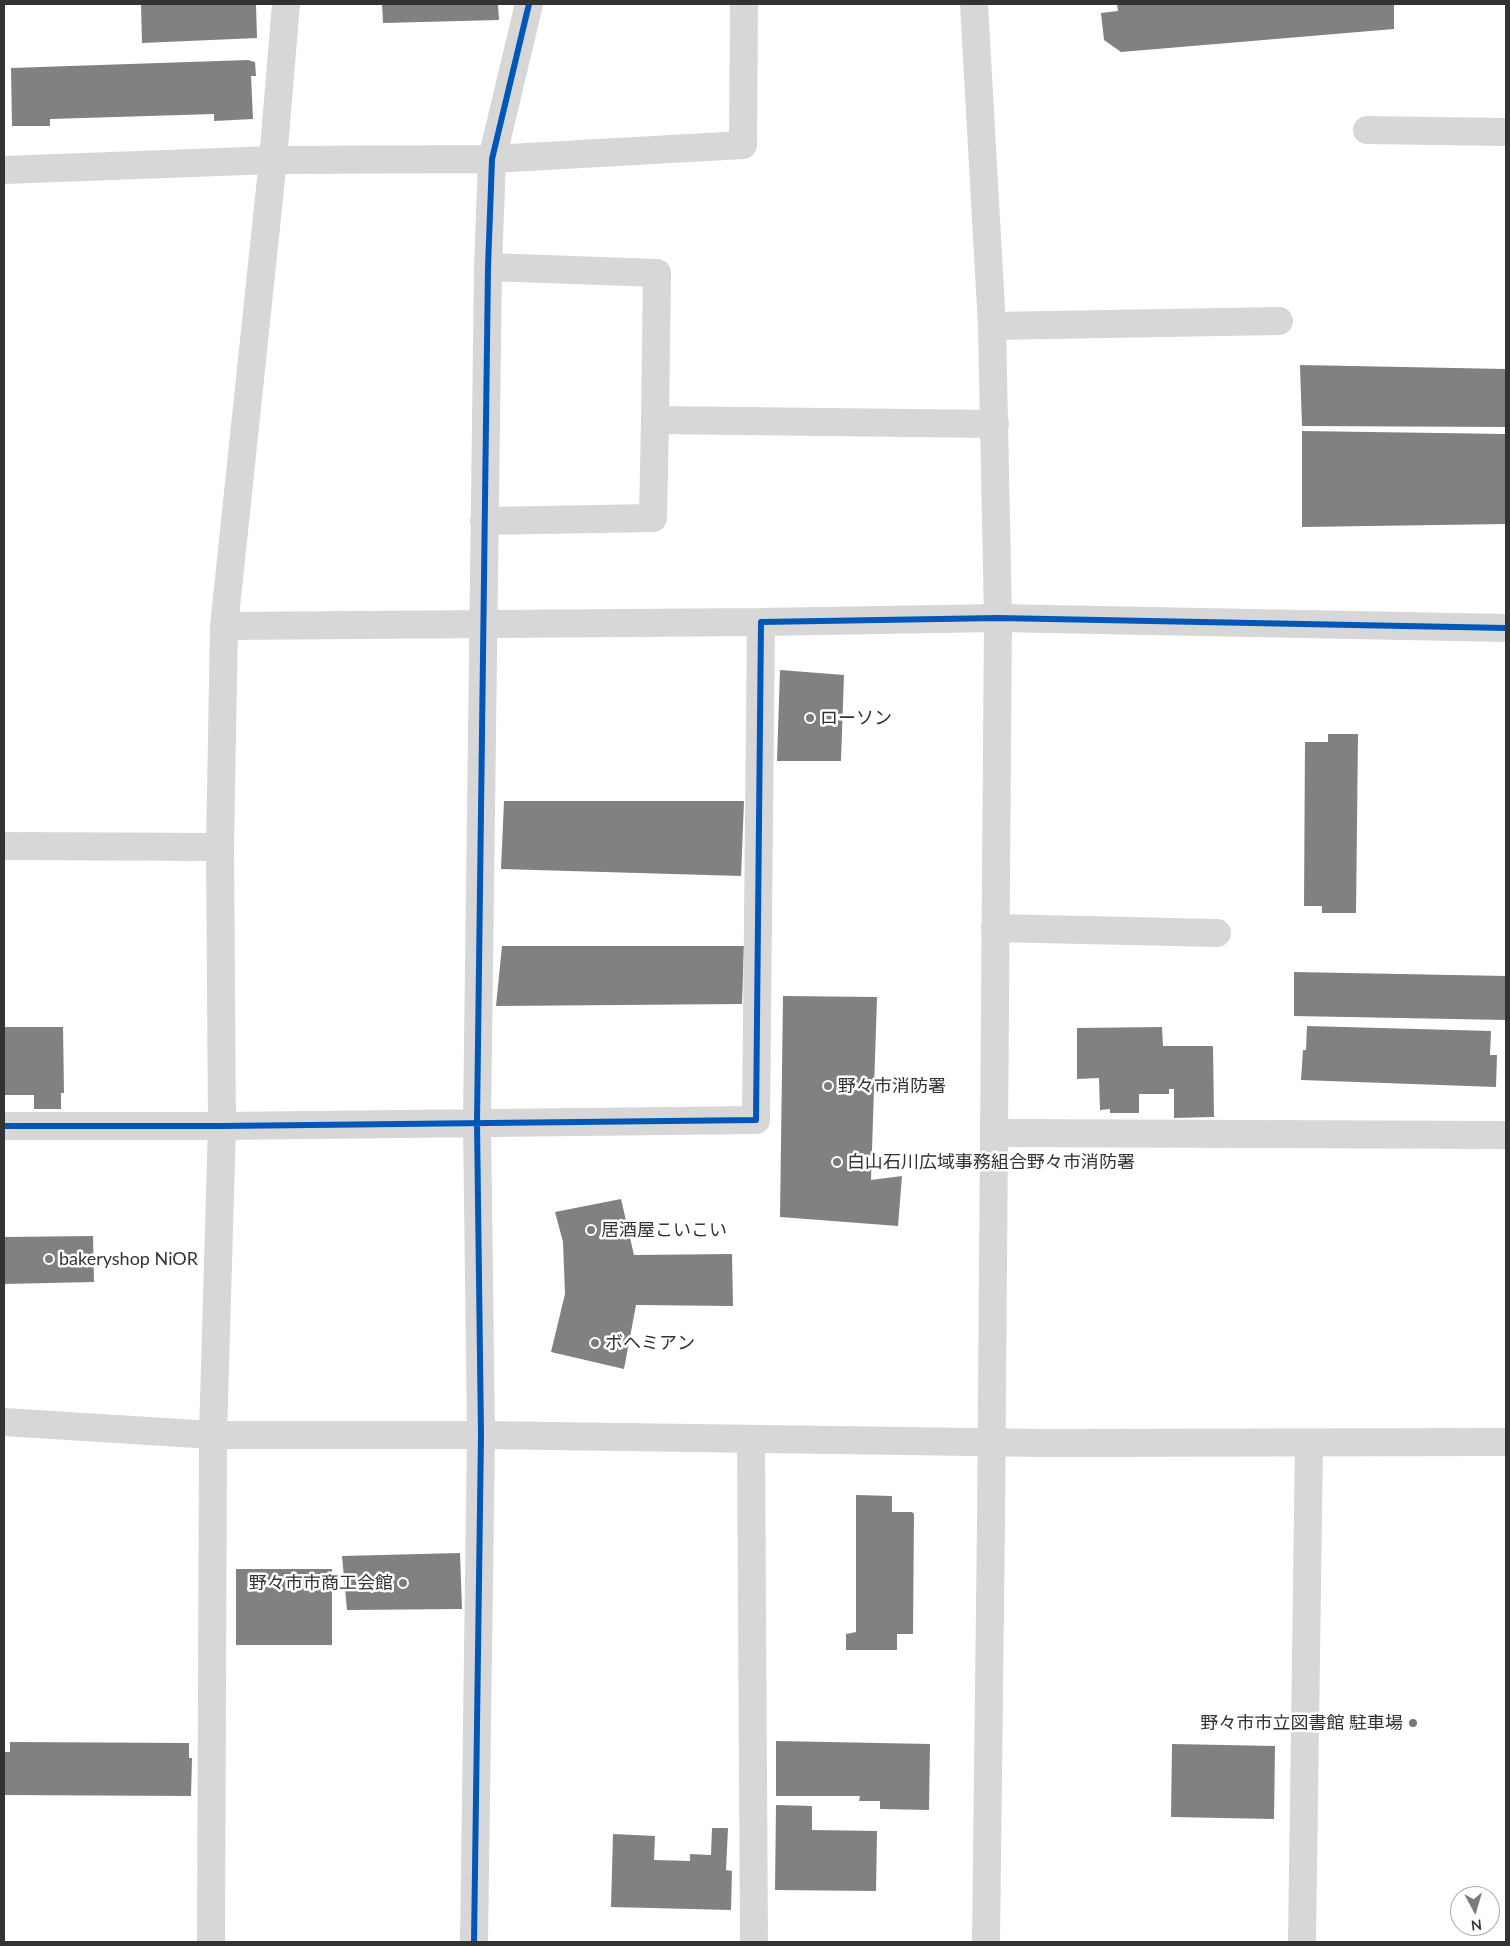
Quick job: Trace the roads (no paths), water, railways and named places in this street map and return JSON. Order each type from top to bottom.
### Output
[{"type":"street","points":[[211,1942],[213,1435],[222,1126],[220,847],[224,626],[273,160],[286,4]]},
{"type":"street","points":[[474,1942],[481,1435],[477,1122],[488,267],[492,159],[529,4]]},
{"type":"street","points":[[4,170],[273,160],[492,159],[743,145],[744,4]]},
{"type":"street","points":[[974,4],[992,326],[998,618],[986,1942]]},
{"type":"street","points":[[1367,130],[1506,132]]},
{"type":"street","points":[[484,521],[654,518],[658,273],[488,267]]},
{"type":"street","points":[[992,326],[1279,321]]},
{"type":"street","points":[[655,420],[995,424]]},
{"type":"street","points":[[224,626],[482,625],[998,618],[1506,628]]},
{"type":"street","points":[[4,1126],[222,1126],[756,1120],[761,622]]},
{"type":"street","points":[[4,846],[220,847]]},
{"type":"street","points":[[996,928],[1217,934]]},
{"type":"street","points":[[994,1134],[1506,1135]]},
{"type":"street","points":[[4,1422],[213,1435],[481,1435],[992,1443],[1506,1442]]},
{"type":"street","points":[[751,1440],[754,1942]]},
{"type":"street","points":[[1302,1942],[1309,1443]]},
{"type":"place","name":"ローソン","points":[[810,718]]},
{"type":"place","name":"野々市消防署","points":[[828,1086]]},
{"type":"place","name":"白山石川広域事務組合野々市消防署","points":[[837,1162]]},
{"type":"place","name":"居酒屋こいこい","points":[[591,1230]]},
{"type":"place","name":"bakeryshop NiOR","points":[[49,1259]]},
{"type":"place","name":"ボヘミアン","points":[[595,1343]]},
{"type":"place","name":"野々市市商工会館","points":[[403,1583]]},
{"type":"place","name":"野々市市立図書館 駐車場","points":[[1413,1723]]}]
